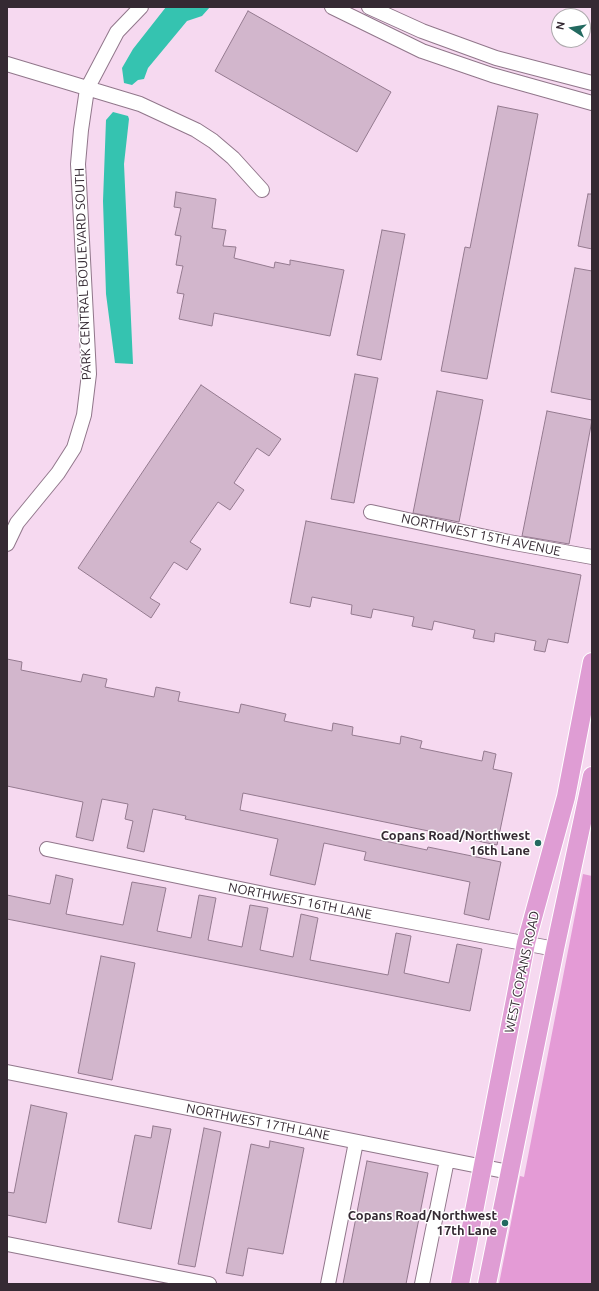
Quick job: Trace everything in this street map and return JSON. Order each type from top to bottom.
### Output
[{"type":"main road","name":"WEST COPANS ROAD","points":[[460,1284],[526,943],[566,797],[592,662]]},
{"type":"main road","name":"WEST COPANS ROAD","points":[[487,1284],[555,949],[592,776]]},
{"type":"street","name":"PARK CENTRAL BOULEVARD SOUTH","points":[[7,544],[17,523],[58,473],[74,448],[84,415],[89,374],[78,164],[87,89],[117,32],[134,12],[141,7]]},
{"type":"street","points":[[332,7],[422,51],[492,75],[592,103]]},
{"type":"street","points":[[369,7],[422,31],[496,58],[592,83]]},
{"type":"street","points":[[7,64],[140,104],[196,130],[213,141],[233,158],[262,190]]},
{"type":"street","name":"NORTHWEST 15TH AVENUE","points":[[371,512],[509,542],[592,557]]},
{"type":"street","name":"NORTHWEST 16TH LANE","points":[[47,849],[274,896],[555,949]]},
{"type":"street","name":"NORTHWEST 17TH LANE","points":[[7,1072],[509,1172]]},
{"type":"street","points":[[328,1284],[356,1142]]},
{"type":"street","points":[[422,1284],[447,1160]]},
{"type":"street","points":[[7,1244],[181,1282],[209,1284]]},
{"type":"shaded area","points":[[166,7],[210,7],[202,16],[187,21],[148,68],[144,79],[138,80],[132,85],[124,83],[122,68],[133,49]]},
{"type":"shaded area","points":[[113,112],[128,116],[129,119],[124,164],[133,364],[115,363],[106,294],[103,201],[106,120]]},
{"type":"shaded area","points":[[583,874],[592,876],[592,1284],[499,1284],[520,1176],[524,1177]]},
{"type":"building","points":[[248,11],[391,92],[357,152],[215,71]]},
{"type":"building","points":[[498,106],[538,114],[487,379],[441,371],[465,247],[470,248]]},
{"type":"building","points":[[176,192],[216,199],[212,228],[226,230],[223,246],[236,247],[234,258],[274,268],[275,262],[290,265],[290,260],[344,270],[330,336],[214,313],[212,326],[179,319],[184,294],[177,293],[183,266],[176,265],[181,236],[175,235],[181,208],[174,207]]},
{"type":"building","points":[[588,194],[592,194],[592,249],[578,246]]},
{"type":"building","points":[[382,230],[405,234],[381,360],[357,355]]},
{"type":"building","points":[[575,268],[592,271],[592,400],[551,392]]},
{"type":"building","points":[[355,374],[378,378],[354,503],[331,499]]},
{"type":"building","points":[[201,385],[281,439],[269,456],[257,448],[234,483],[244,490],[230,510],[218,502],[190,542],[201,549],[187,570],[174,562],[150,598],[160,604],[151,618],[78,568]]},
{"type":"building","points":[[437,391],[483,400],[459,522],[413,513]]},
{"type":"building","points":[[547,411],[592,420],[569,544],[522,536]]},
{"type":"building","points":[[306,521],[581,575],[568,643],[548,639],[545,652],[534,650],[536,641],[495,633],[494,642],[473,638],[475,630],[434,621],[432,630],[412,626],[414,617],[373,609],[371,618],[351,614],[352,605],[312,597],[310,607],[290,603]]},
{"type":"building","points":[[7,659],[22,662],[21,670],[81,682],[83,674],[107,679],[105,687],[154,697],[156,687],[180,692],[178,701],[239,713],[241,704],[286,714],[284,721],[332,731],[333,723],[353,727],[352,735],[400,744],[401,736],[422,741],[420,748],[482,761],[484,751],[496,754],[493,769],[512,773],[497,845],[243,793],[240,810],[427,850],[428,847],[501,862],[489,920],[464,914],[470,882],[364,860],[366,852],[324,843],[315,885],[270,875],[278,839],[185,819],[186,816],[153,809],[144,852],[127,848],[133,821],[125,819],[128,804],[102,799],[93,841],[76,837],[83,802],[7,786]]},
{"type":"building","points":[[56,875],[73,879],[66,914],[123,925],[132,882],[166,888],[157,931],[191,938],[199,895],[216,898],[208,940],[242,947],[250,905],[268,908],[260,950],[293,957],[301,914],[318,918],[310,960],[388,975],[396,933],[411,936],[404,973],[449,983],[457,944],[482,949],[470,1011],[7,919],[7,895],[50,904]]},
{"type":"building","points":[[101,956],[135,963],[112,1080],[78,1073]]},
{"type":"building","points":[[31,1105],[67,1113],[46,1223],[7,1215],[7,1192],[14,1193]]},
{"type":"building","points":[[153,1126],[171,1129],[151,1229],[118,1222],[135,1135],[151,1138]]},
{"type":"building","points":[[204,1128],[221,1132],[195,1267],[178,1264]]},
{"type":"building","points":[[270,1141],[304,1148],[283,1254],[248,1248],[243,1276],[226,1273],[251,1144],[269,1148]]},
{"type":"building","points":[[367,1161],[428,1173],[406,1284],[343,1284]]},
{"type":"place","name":"Copans Road/Northwest 16th Lane","points":[[538,843]]},
{"type":"place","name":"Copans Road/Northwest 17th Lane","points":[[505,1223]]}]
